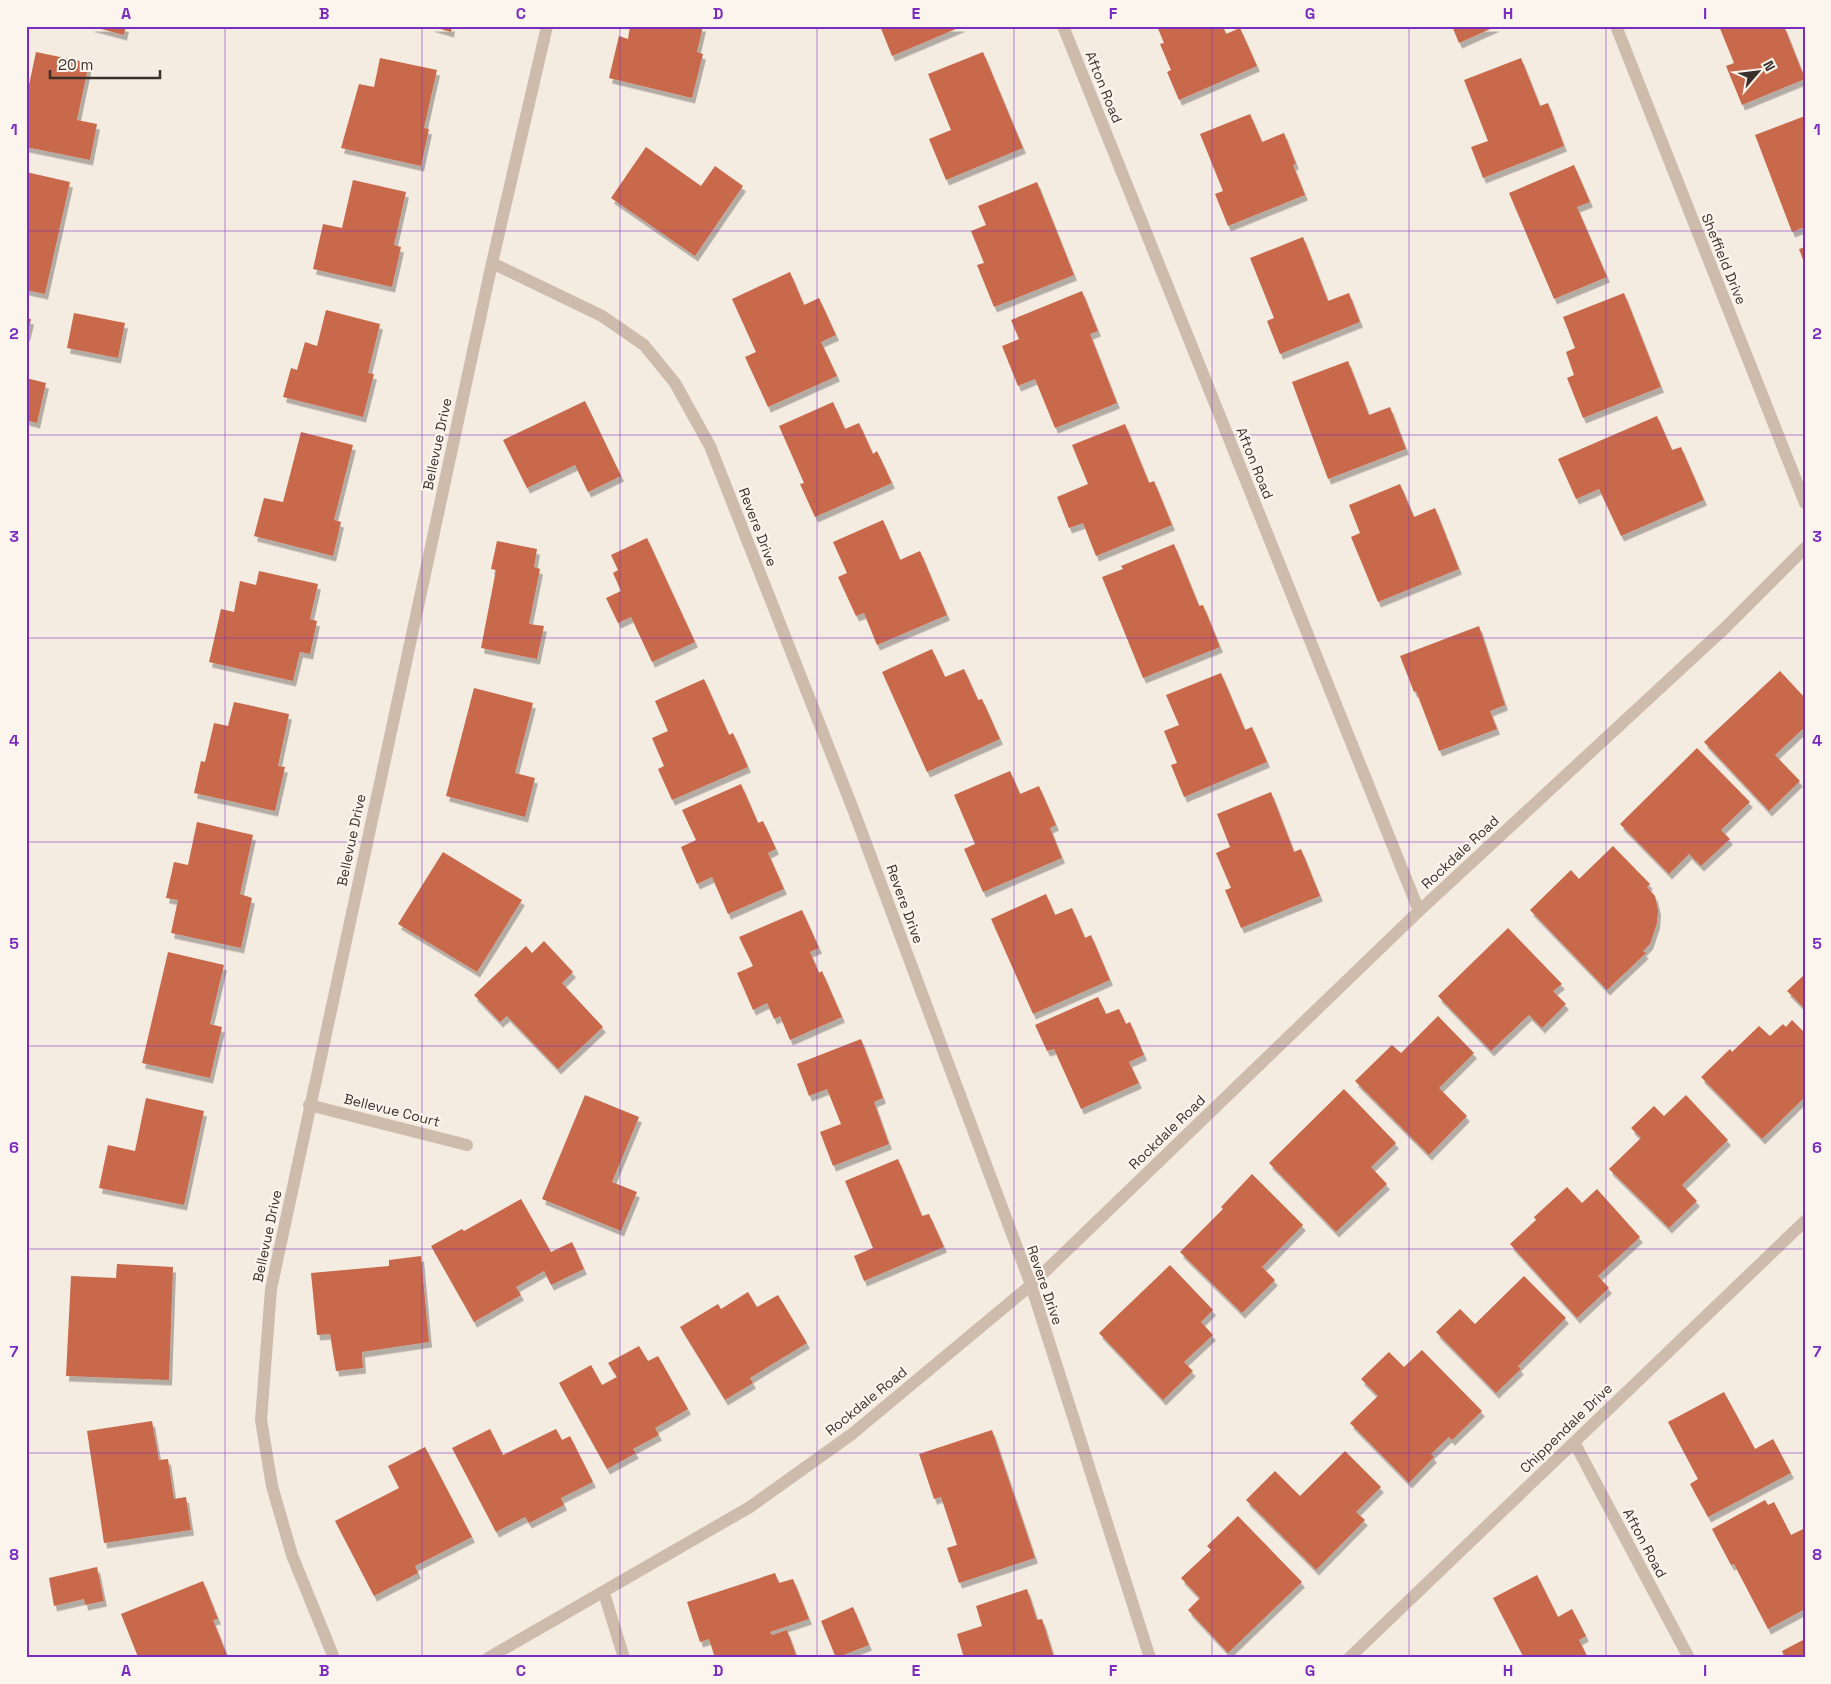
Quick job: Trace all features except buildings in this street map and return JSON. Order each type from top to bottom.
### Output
[{"type":"street","name":"Bellevue Drive","points":[[334,1658],[292,1555],[272,1486],[261,1420],[271,1289],[309,1105],[492,262],[548,26]]},
{"type":"street","name":"Afton Road","points":[[1063,26],[1419,911]]},
{"type":"street","name":"Sheffield Drive","points":[[1616,26],[1805,503]]},
{"type":"street","name":"Revere Drive","points":[[492,262],[602,316],[644,345],[675,383],[710,446],[853,809],[1031,1285],[1150,1658]]},
{"type":"street","name":"Rockdale Road","points":[[488,1658],[604,1593],[750,1506],[852,1434],[1031,1285],[1419,911],[1726,627],[1805,548]]},
{"type":"street","name":"Bellevue Court","points":[[309,1105],[468,1145]]},
{"type":"street","name":"Chippendale Drive","points":[[1349,1658],[1805,1221]]},
{"type":"street","name":"Afton Road","points":[[1574,1442],[1689,1658]]},
{"type":"street","points":[[604,1593],[624,1658]]}]
